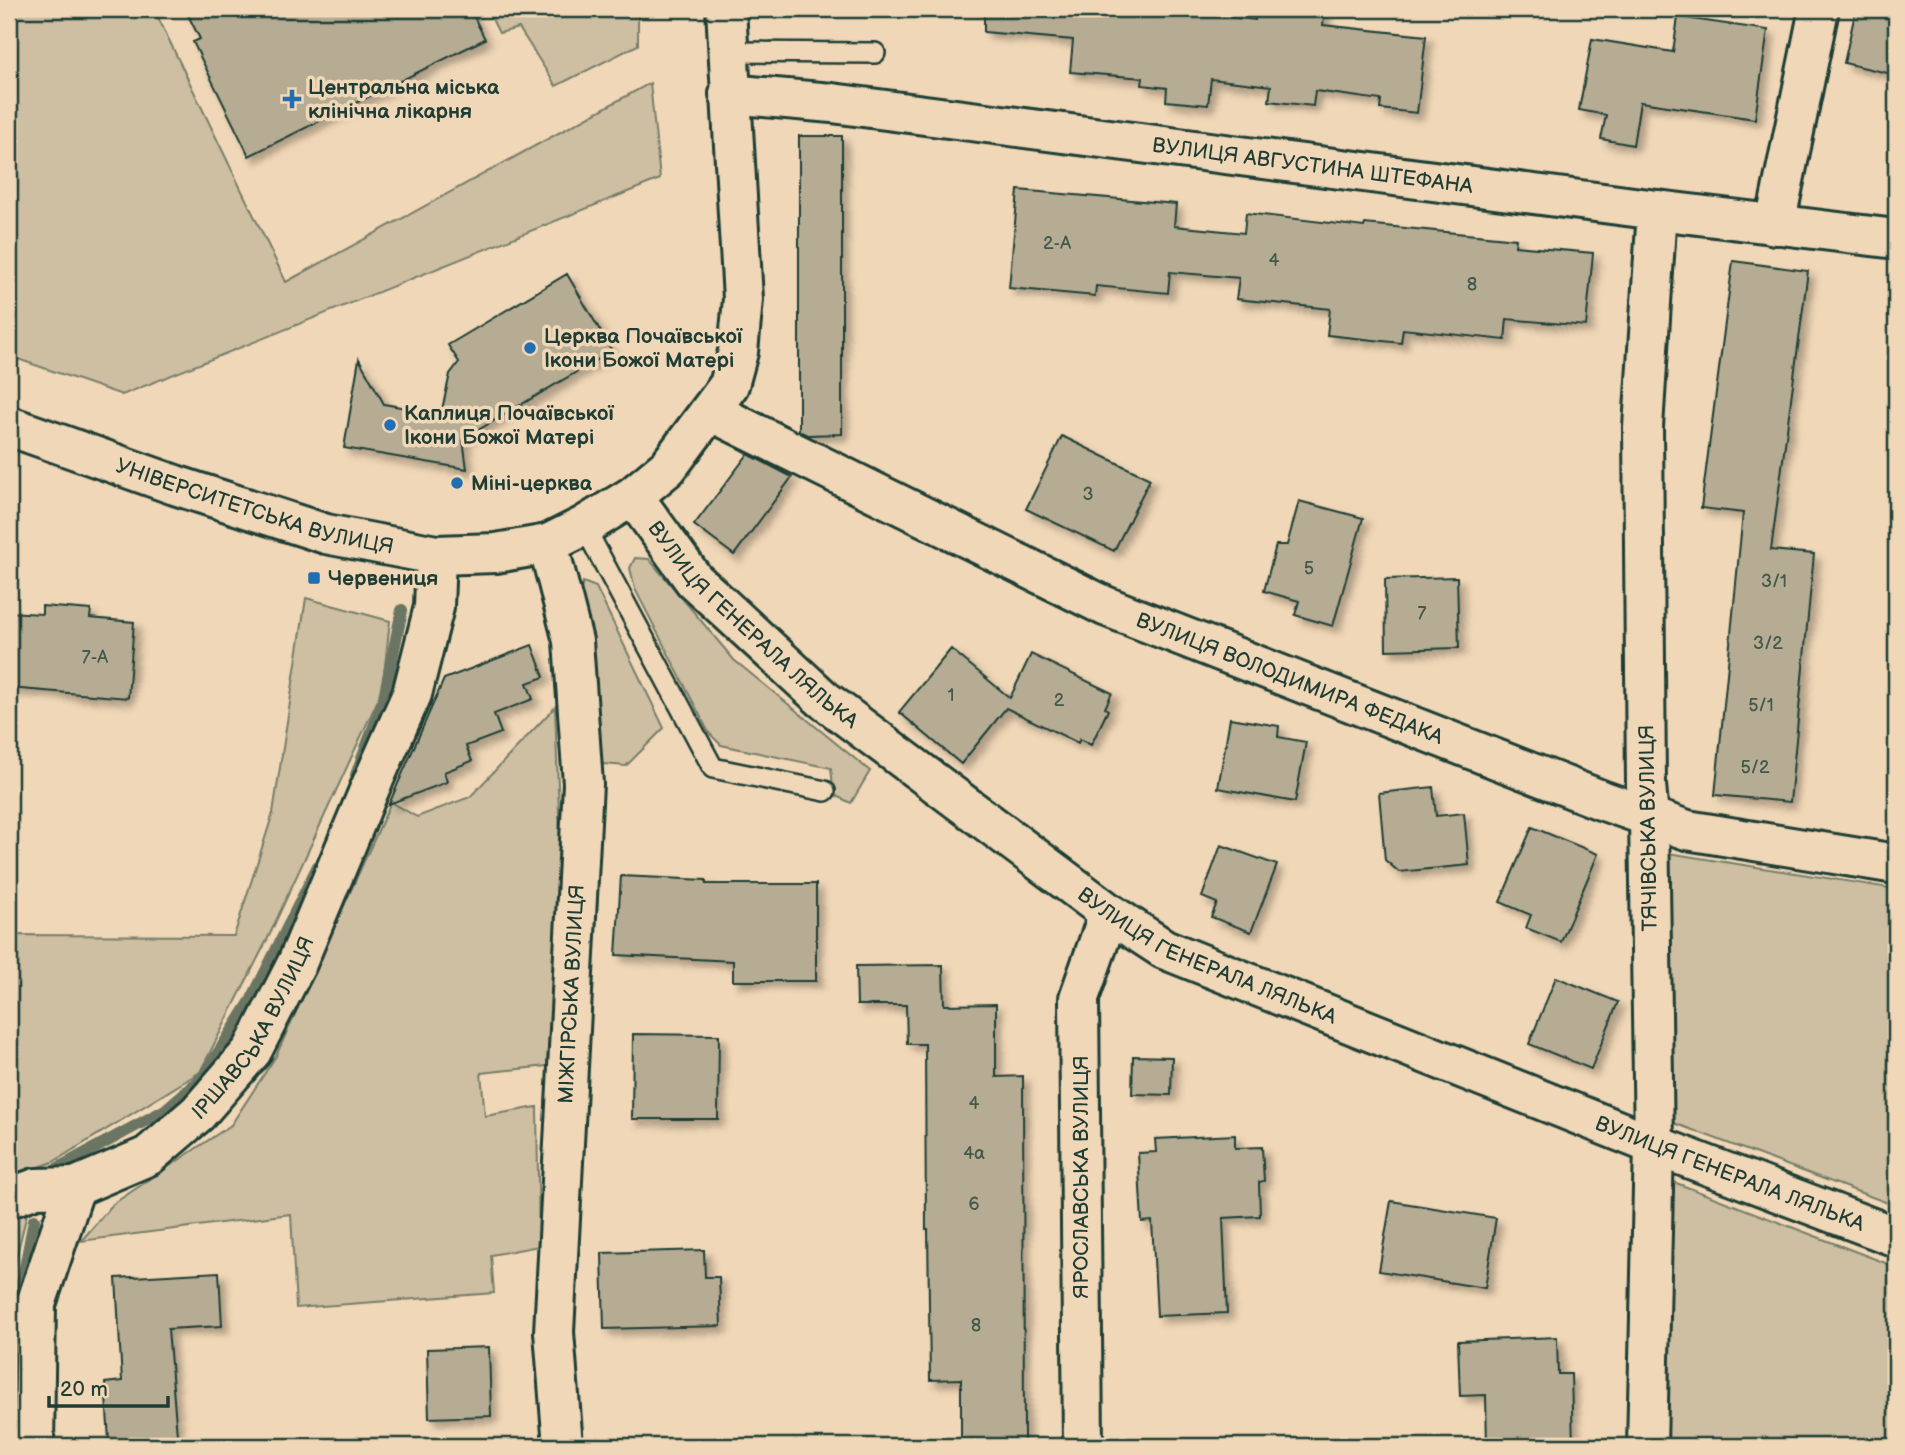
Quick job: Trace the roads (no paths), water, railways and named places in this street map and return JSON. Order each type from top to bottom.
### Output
[{"type":"street","name":"УНІВЕРСИТЕТСЬКА ВУЛИЦЯ","points":[[9,426],[175,485],[326,534],[436,555],[496,553],[548,544],[584,526],[633,496],[668,467],[729,386],[738,352],[743,299],[726,9]]},
{"type":"street","points":[[1775,225],[1819,9]]},
{"type":"street","name":"ВУЛИЦЯ АВГУСТИНА ШТЕФАНА","points":[[729,94],[832,103],[1896,239]]},
{"type":"street","name":"ТЯЧІВСЬКА ВУЛИЦЯ","points":[[1647,1446],[1654,1145],[1649,817],[1646,785],[1643,427],[1657,210]]},
{"type":"street","name":"ВУЛИЦЯ ВОЛОДИМИРА ФЕДАКА","points":[[710,411],[1105,606],[1649,817],[1687,830],[1896,864]]},
{"type":"street","name":"ВУЛИЦЯ ГЕНЕРАЛА ЛЯЛЬКА","points":[[633,496],[694,580],[823,699],[1109,913],[1164,949],[1654,1145],[1896,1237]]},
{"type":"street","name":"МІЖГІРСЬКА ВУЛИЦЯ","points":[[548,544],[573,641],[583,784],[554,1332],[563,1446]]},
{"type":"street","name":"ІРШАВСЬКА ВУЛИЦЯ","points":[[75,1187],[148,1156],[198,1113],[252,1051],[297,964],[412,694],[434,607],[436,555]]},
{"type":"street","name":"ЯРОСЛАВСЬКА ВУЛИЦЯ","points":[[1083,1446],[1079,998],[1109,913]]},
{"type":"street","points":[[9,1198],[36,1188],[75,1187],[36,1304],[34,1446]]},
{"type":"lane","points":[[728,52],[874,53]]},
{"type":"lane","points":[[584,526],[713,768],[825,791]]},
{"type":"waterway","points":[[356,775],[383,702],[402,610]]},
{"type":"waterway","points":[[58,1168],[165,1110],[203,1077],[251,1001],[318,866]]},
{"type":"waterway","points":[[9,1421],[11,1342],[34,1220]]},
{"type":"place","name":"Центральна міська клінічна лікарня","points":[[292,99]]},
{"type":"place","name":"Церква Почаївської Ікони Божої Матері","points":[[530,348]]},
{"type":"place","name":"Каплиця Почаївської Ікони Божої Матері","points":[[390,425]]},
{"type":"place","name":"Міні-церква","points":[[457,483]]},
{"type":"place","name":"Червениця","points":[[314,578]]}]
